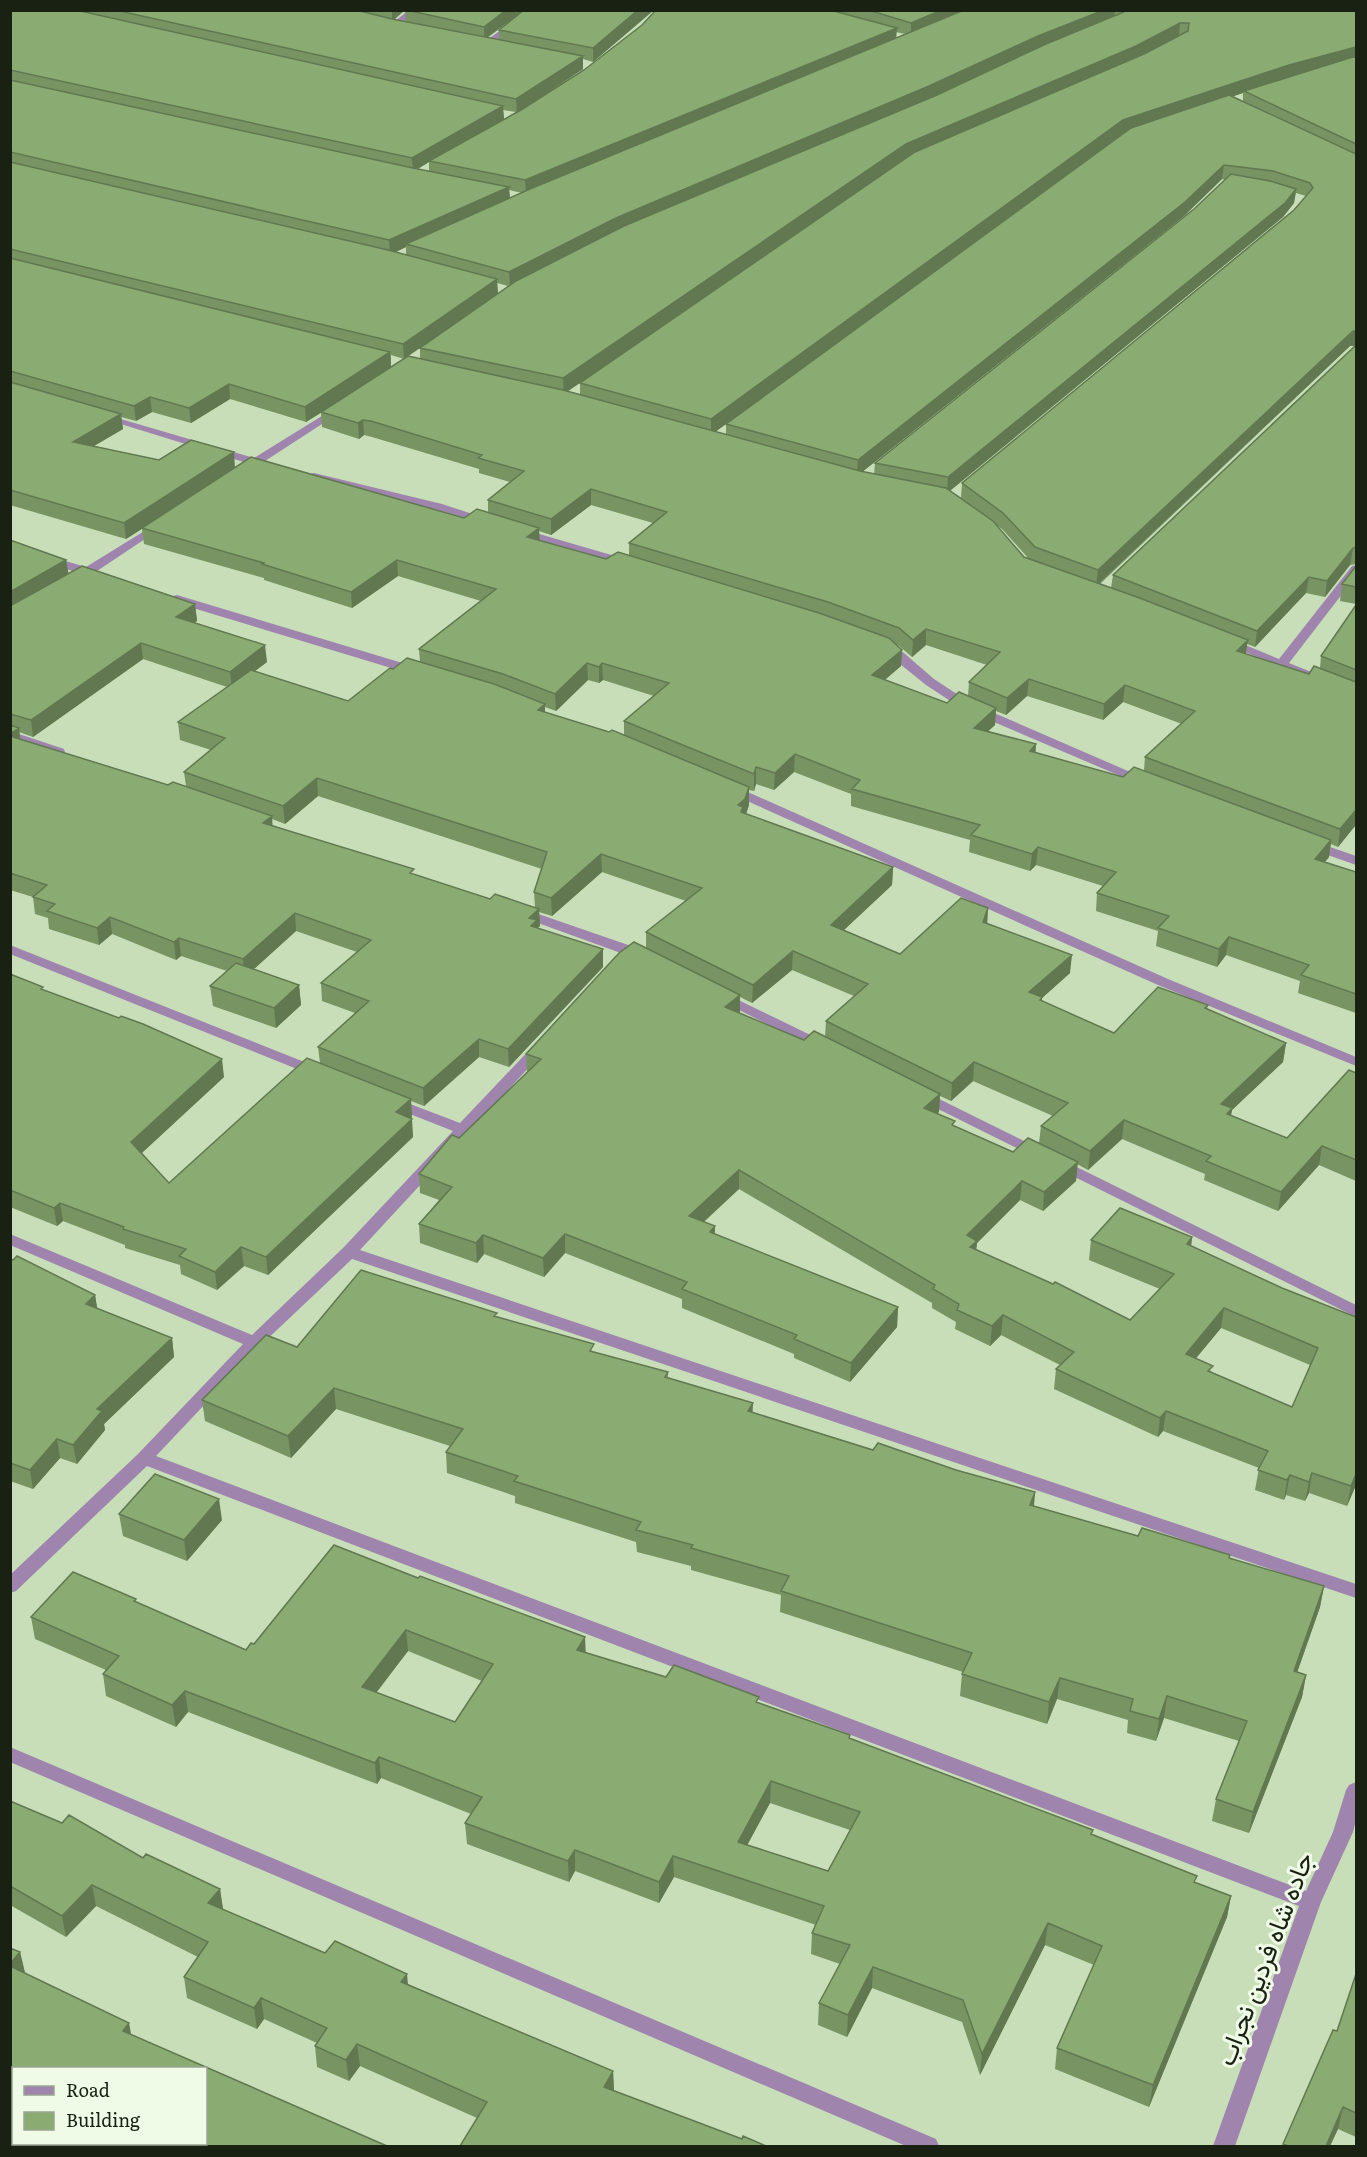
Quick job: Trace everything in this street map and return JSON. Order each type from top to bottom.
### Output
[{"type":"street","points":[[393,27],[415,10]]},
{"type":"street","points":[[486,45],[534,10]]},
{"type":"street","points":[[382,25],[404,29]]},
{"type":"street","points":[[474,42],[497,47]]},
{"type":"street","points":[[250,465],[346,404]]},
{"type":"street","points":[[88,413],[250,465],[278,468]]},
{"type":"street","points":[[301,473],[438,506],[643,569]]},
{"type":"street","points":[[83,575],[167,520]]},
{"type":"street","points":[[10,548],[83,575],[111,579]]},
{"type":"street","points":[[1282,663],[1356,569]]},
{"type":"street","points":[[168,596],[431,675]]},
{"type":"street","points":[[1216,638],[1356,694]]},
{"type":"street","points":[[873,643],[893,650],[930,682],[965,705],[1158,786]]},
{"type":"street","points":[[10,735],[78,759]]},
{"type":"street","points":[[722,784],[1163,982],[1356,1062]]},
{"type":"street","points":[[1301,841],[1356,861]]},
{"type":"street","points":[[506,907],[629,950],[662,966]]},
{"type":"street","points":[[10,949],[330,1077]]},
{"type":"street","points":[[614,967],[629,950]]},
{"type":"street","points":[[704,987],[832,1051]]},
{"type":"street","points":[[10,1586],[144,1458],[254,1342],[349,1252],[550,1035]]},
{"type":"street","points":[[907,1088],[1356,1312]]},
{"type":"street","points":[[375,1095],[463,1130]]},
{"type":"street","points":[[10,1239],[254,1342]]},
{"type":"street","points":[[349,1252],[1356,1591]]},
{"type":"street","points":[[144,1458],[1311,1902]]},
{"type":"street","points":[[10,1754],[928,2146]]},
{"type":"street","name":"جاده شاه فردین نجراب","points":[[1224,2146],[1311,1902],[1350,1835],[1356,1790]]},
{"type":"building","points":[[10,10],[76,10],[503,106],[412,158],[10,70]]},
{"type":"building","points":[[115,10],[356,10],[583,56],[516,99]]},
{"type":"building","points":[[406,10],[506,10],[484,27]]},
{"type":"building","points":[[524,10],[638,10],[593,48],[499,30]]},
{"type":"building","points":[[656,10],[830,10],[897,28],[525,180],[429,161],[521,110],[584,70],[642,25]]},
{"type":"building","points":[[868,10],[942,10],[911,23]]},
{"type":"building","points":[[964,10],[1104,10],[1038,36],[929,86],[616,218],[509,272],[406,244],[530,189]]},
{"type":"building","points":[[1125,10],[1356,10],[1356,47],[1289,65],[1123,120],[711,419],[580,383],[915,152],[1144,54],[1188,31],[1189,23],[1180,23],[1136,46],[906,144],[563,378],[420,348],[516,281],[624,226],[937,95]]},
{"type":"building","points":[[1356,56],[1356,144],[1244,91]]},
{"type":"building","points":[[10,80],[509,187],[389,240],[10,152]]},
{"type":"building","points":[[1229,95],[1356,154],[1356,331],[1353,331],[1098,570],[1035,547],[1003,513],[962,483],[1294,210],[1313,188],[1310,183],[1273,171],[1224,165],[1185,202],[858,460],[726,424],[1131,128]]},
{"type":"building","points":[[10,162],[388,250],[497,279],[403,344],[10,249]]},
{"type":"building","points":[[1231,174],[1270,181],[1296,189],[1285,203],[948,477],[875,463],[1194,209]]},
{"type":"building","points":[[10,258],[390,352],[305,407],[229,384],[189,408],[150,397],[134,406],[10,371]]},
{"type":"building","points":[[1356,345],[1356,548],[1353,548],[1327,581],[1309,577],[1257,631],[1113,575]]},
{"type":"building","points":[[408,356],[563,390],[860,471],[946,488],[993,521],[1024,557],[1248,640],[1237,651],[1309,674],[1314,666],[1356,682],[1356,810],[1340,829],[1145,757],[1195,711],[1125,685],[1104,704],[1029,679],[1007,698],[969,682],[1000,652],[926,629],[913,640],[899,628],[828,602],[629,543],[667,512],[591,489],[551,519],[488,500],[524,471],[478,458],[482,455],[371,421],[363,420],[358,423],[321,412]]},
{"type":"building","points":[[10,382],[121,414],[73,442],[159,460],[191,440],[234,452],[124,523],[10,490]]},
{"type":"building","points":[[251,457],[464,518],[477,509],[539,528],[527,537],[606,559],[618,552],[819,613],[889,638],[902,650],[872,675],[947,703],[959,692],[996,708],[974,728],[1036,744],[1030,751],[1123,777],[1134,767],[1331,840],[1315,859],[1356,872],[1356,994],[1301,975],[1309,965],[1229,937],[1219,949],[1158,928],[1169,916],[1097,893],[1116,872],[1038,847],[1032,854],[971,835],[980,825],[852,789],[860,780],[795,754],[775,773],[756,767],[754,774],[624,721],[669,683],[602,663],[599,667],[587,663],[555,694],[503,674],[419,649],[496,589],[397,560],[351,592],[262,564],[264,563],[142,528]]},
{"type":"building","points":[[10,540],[66,560],[10,592]]},
{"type":"building","points":[[82,566],[195,604],[176,617],[265,645],[230,672],[141,643],[31,720],[10,714],[10,606]]},
{"type":"building","points":[[1356,566],[1356,587],[1342,584]]},
{"type":"building","points":[[1356,605],[1356,670],[1321,656]]},
{"type":"building","points":[[407,658],[494,684],[545,704],[538,710],[609,732],[612,730],[749,787],[745,799],[738,805],[743,807],[741,812],[893,867],[831,925],[900,954],[961,898],[988,908],[983,922],[1072,955],[1029,992],[1042,997],[1040,1000],[1114,1033],[1158,987],[1208,1005],[1205,1008],[1286,1043],[1221,1104],[1232,1108],[1227,1114],[1287,1138],[1349,1070],[1356,1073],[1356,1160],[1322,1146],[1281,1192],[1206,1161],[1211,1156],[1124,1120],[1090,1151],[1041,1126],[1068,1103],[974,1062],[952,1083],[826,1021],[868,984],[793,951],[753,985],[646,932],[702,888],[601,854],[551,898],[534,892],[547,852],[317,778],[283,806],[184,772],[225,738],[178,722],[251,670],[348,701],[390,668],[393,669]]},
{"type":"building","points":[[10,725],[19,728],[10,734]]},
{"type":"building","points":[[10,736],[168,785],[173,782],[272,816],[263,823],[414,869],[410,873],[490,899],[495,894],[539,909],[529,918],[537,920],[531,926],[603,949],[508,1049],[479,1039],[423,1088],[318,1047],[369,1001],[321,983],[371,940],[295,913],[243,959],[179,938],[174,942],[110,917],[97,928],[47,911],[55,904],[33,897],[47,885],[10,873]]},
{"type":"building","points":[[634,942],[740,995],[725,1007],[804,1040],[814,1031],[940,1094],[924,1108],[955,1121],[952,1125],[1013,1152],[1028,1138],[1078,1162],[1044,1192],[1022,1181],[967,1235],[977,1241],[970,1247],[1053,1284],[1055,1282],[1130,1320],[1174,1274],[1091,1240],[1120,1208],[1192,1237],[1187,1244],[1282,1288],[1356,1317],[1356,1474],[1351,1486],[1312,1473],[1309,1482],[1290,1475],[1287,1480],[1258,1470],[1268,1451],[1166,1411],[1160,1418],[1056,1369],[1074,1352],[1003,1315],[992,1326],[957,1310],[959,1304],[933,1289],[935,1285],[739,1170],[689,1216],[715,1226],[710,1232],[898,1307],[851,1363],[794,1339],[797,1335],[682,1289],[687,1282],[565,1234],[543,1258],[483,1235],[476,1243],[419,1224],[452,1187],[419,1174],[452,1135],[459,1138],[541,1059],[526,1054],[619,953]],"holes":[[[1224,1308],[1318,1348],[1292,1407],[1208,1371],[1213,1366],[1186,1354]]]},
{"type":"building","points":[[236,963],[299,985],[274,1008],[210,986]]},
{"type":"building","points":[[10,974],[43,987],[41,989],[119,1018],[121,1016],[143,1024],[222,1059],[131,1142],[169,1183],[307,1058],[411,1099],[396,1112],[412,1119],[266,1257],[241,1247],[215,1272],[179,1256],[186,1249],[123,1229],[124,1227],[60,1203],[54,1208],[10,1190]]},
{"type":"building","points":[[17,1256],[95,1295],[86,1304],[172,1338],[97,1409],[102,1411],[73,1445],[57,1439],[30,1470],[10,1463],[10,1259],[13,1260]]},
{"type":"building","points":[[361,1270],[497,1313],[494,1316],[594,1344],[590,1351],[668,1372],[665,1377],[753,1403],[748,1411],[873,1450],[878,1443],[956,1470],[1035,1492],[1030,1505],[1138,1536],[1142,1528],[1230,1555],[1229,1558],[1324,1586],[1294,1671],[1306,1675],[1253,1812],[1216,1799],[1247,1721],[1167,1696],[1159,1719],[1130,1711],[1133,1699],[1060,1678],[1049,1702],[962,1674],[972,1653],[781,1591],[789,1576],[691,1548],[693,1545],[636,1530],[641,1522],[514,1481],[518,1476],[446,1452],[463,1429],[334,1388],[288,1436],[202,1400],[266,1335],[297,1347]]},
{"type":"building","points":[[155,1474],[219,1499],[184,1540],[119,1514]]},
{"type":"building","points":[[334,1545],[418,1578],[420,1576],[585,1637],[577,1650],[666,1677],[674,1665],[759,1697],[756,1702],[850,1735],[849,1738],[1093,1830],[1091,1834],[1197,1876],[1194,1882],[1231,1896],[1153,2085],[1057,2048],[1102,1946],[1048,1923],[982,2054],[963,2000],[873,1967],[848,2015],[819,2003],[850,1945],[812,1933],[824,1906],[673,1856],[659,1882],[575,1850],[568,1861],[465,1823],[482,1797],[379,1757],[375,1763],[185,1691],[172,1705],[103,1674],[119,1656],[31,1617],[73,1572],[246,1650],[251,1643],[254,1644]],"holes":[[[406,1630],[493,1664],[455,1722],[362,1687]],[[771,1781],[860,1812],[828,1871],[738,1842]]]},
{"type":"building","points":[[10,1801],[62,1823],[69,1815],[143,1858],[146,1854],[220,1889],[208,1903],[325,1953],[335,1941],[407,1974],[401,1982],[613,2071],[604,2087],[766,2146],[460,2146],[487,2102],[357,2044],[346,2060],[315,2046],[327,2028],[261,1998],[254,2008],[184,1977],[208,1942],[92,1885],[62,1916],[10,1886]]},
{"type":"building","points":[[10,1948],[20,1952],[10,1964]]},
{"type":"building","points":[[10,1966],[129,2023],[123,2031],[206,2067],[12,2067],[12,2078],[10,2077]]},
{"type":"building","points":[[1356,1974],[1356,2113],[1343,2107],[1326,2146],[1283,2144],[1333,2030],[1337,2031]]},
{"type":"building","points":[[207,2068],[387,2146],[150,2145],[207,2145]]}]
